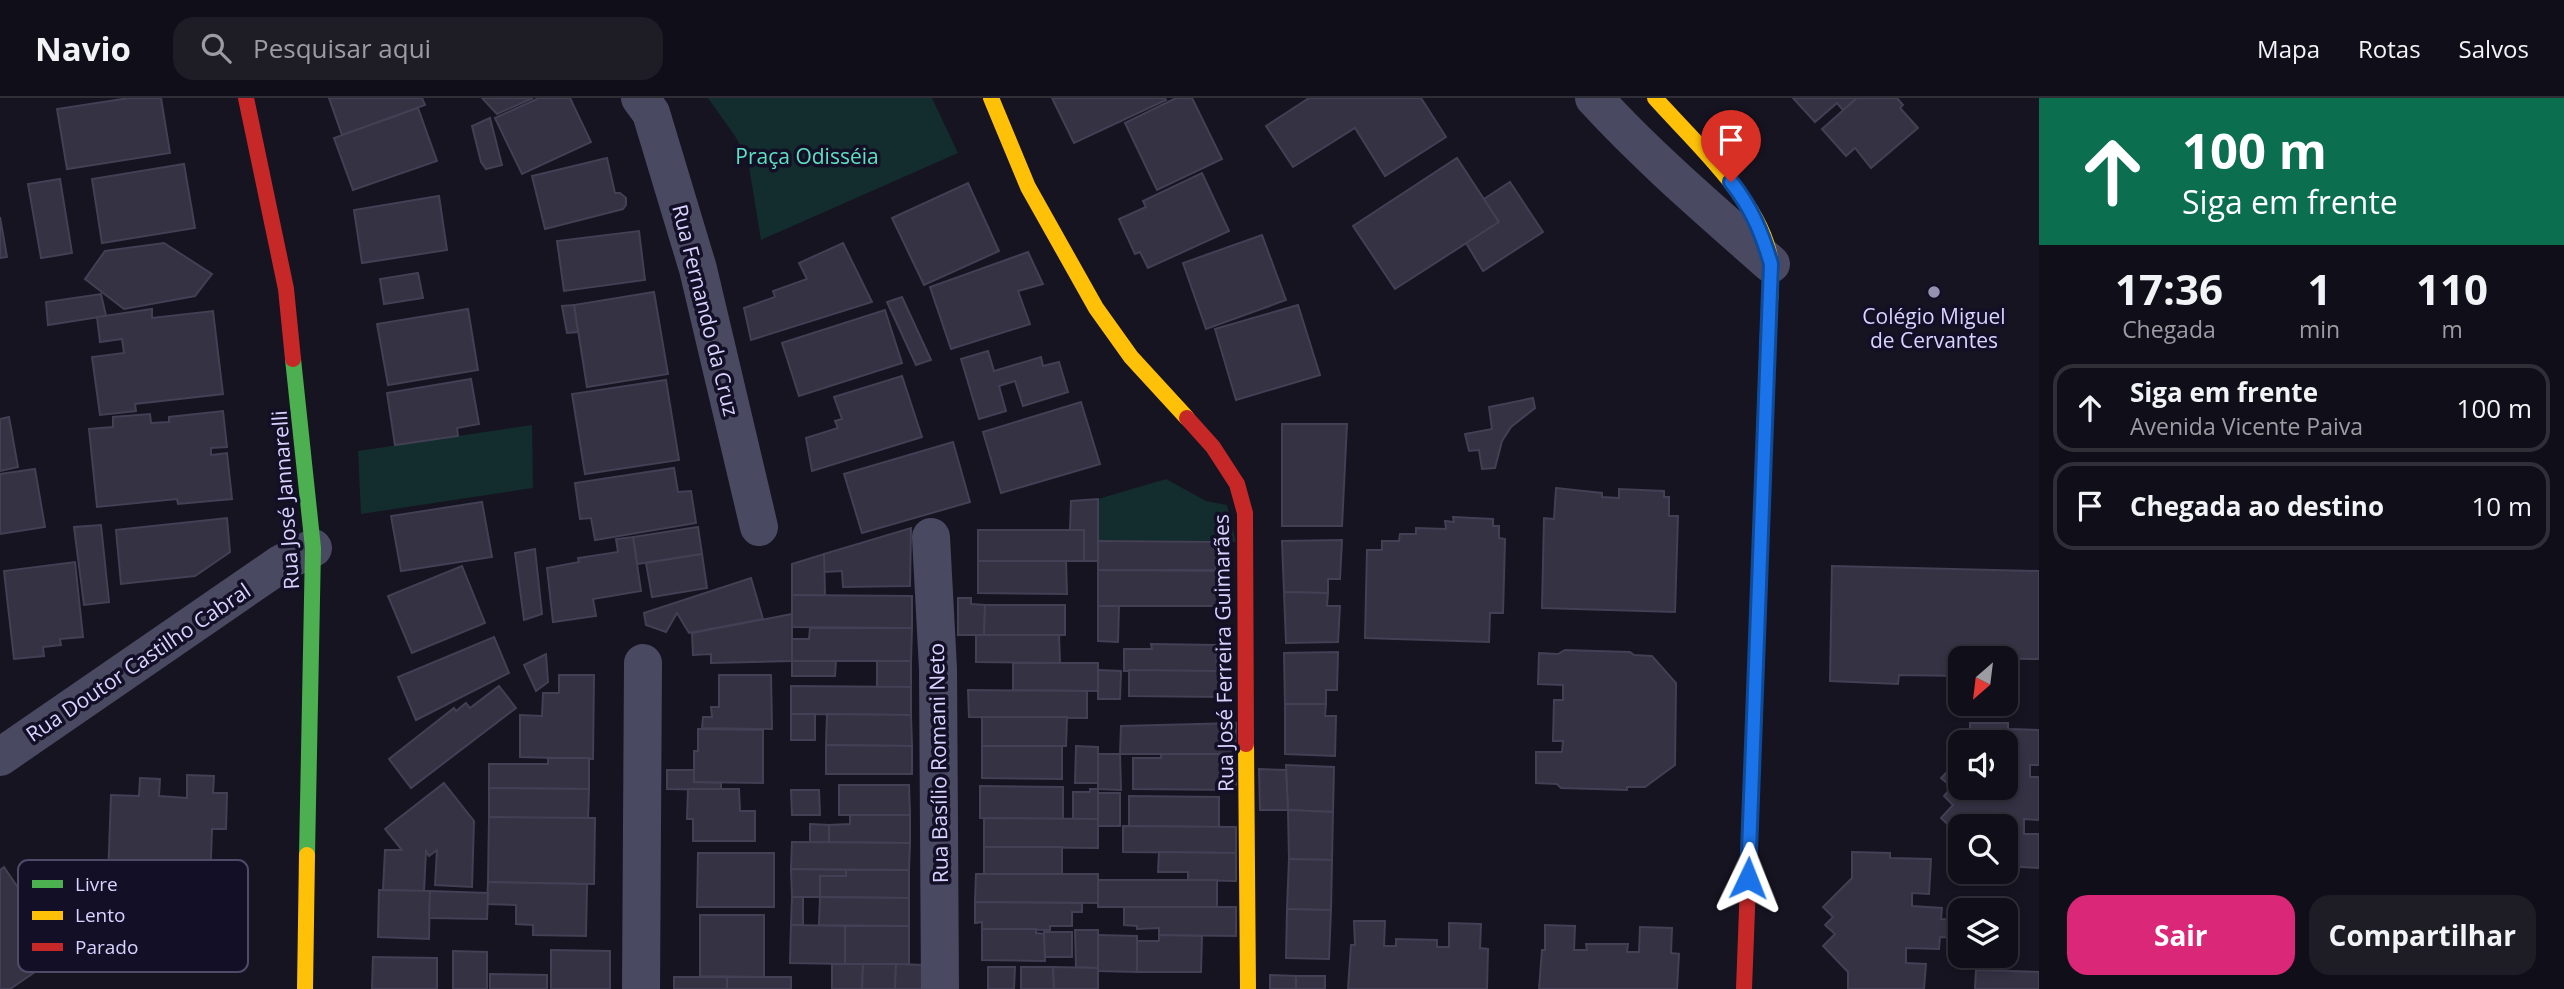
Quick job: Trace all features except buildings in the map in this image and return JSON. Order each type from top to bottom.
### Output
[{"type":"street","name":"Rua José Jannarelli","points":[[246,98],[286,289],[313,548],[305,989]]},
{"type":"street","name":"Rua Fernando da Cruz","points":[[640,98],[654,125],[698,269],[759,527]]},
{"type":"street","name":"Rua José Ferreira Guimarães","points":[[991,98],[1028,187],[1096,308],[1131,357],[1213,447],[1237,484],[1245,513],[1248,989]]},
{"type":"street","points":[[1594,98],[1691,195],[1771,264]]},
{"type":"street","points":[[1654,98],[1744,198],[1760,227],[1771,264],[1744,989]]},
{"type":"street","name":"Rua Basílio Romani Neto","points":[[931,537],[938,669],[940,989]]},
{"type":"street","name":"Rua Doutor Castilho Cabral","points":[[0,757],[282,564],[313,548]]},
{"type":"street","points":[[641,989],[643,663]]},
{"type":"green space","name":"Praça Odisséia","points":[[708,98],[932,98],[958,153],[761,240],[748,161],[735,136]]},
{"type":"green space","points":[[532,425],[533,488],[361,514],[358,451]]},
{"type":"green space","points":[[1166,479],[1206,501],[1227,505],[1236,542],[1098,541],[1098,499]]},
{"type":"traffic: fast","points":[[1754,725],[1768,331]]},
{"type":"traffic: fast","points":[[293,359],[313,548],[307,855]]},
{"type":"traffic: slow","points":[[991,98],[1028,187],[1096,308],[1131,357],[1187,418]]},
{"type":"traffic: slow","points":[[1655,98],[1726,176],[1757,220],[1771,266],[1768,331]]},
{"type":"traffic: slow","points":[[1246,744],[1248,989]]},
{"type":"traffic: slow","points":[[305,989],[307,855]]},
{"type":"traffic: jam","points":[[246,98],[286,289],[293,359]]},
{"type":"traffic: jam","points":[[1187,418],[1213,447],[1237,484],[1245,513],[1246,744]]},
{"type":"traffic: jam","points":[[1744,989],[1754,725]]},
{"type":"place","name":"Colégio Miguel de Cervantes","points":[[1934,292]]},
{"type":"route","points":[[1731,182],[1744,198],[1760,227],[1771,264],[1748,878]]}]
